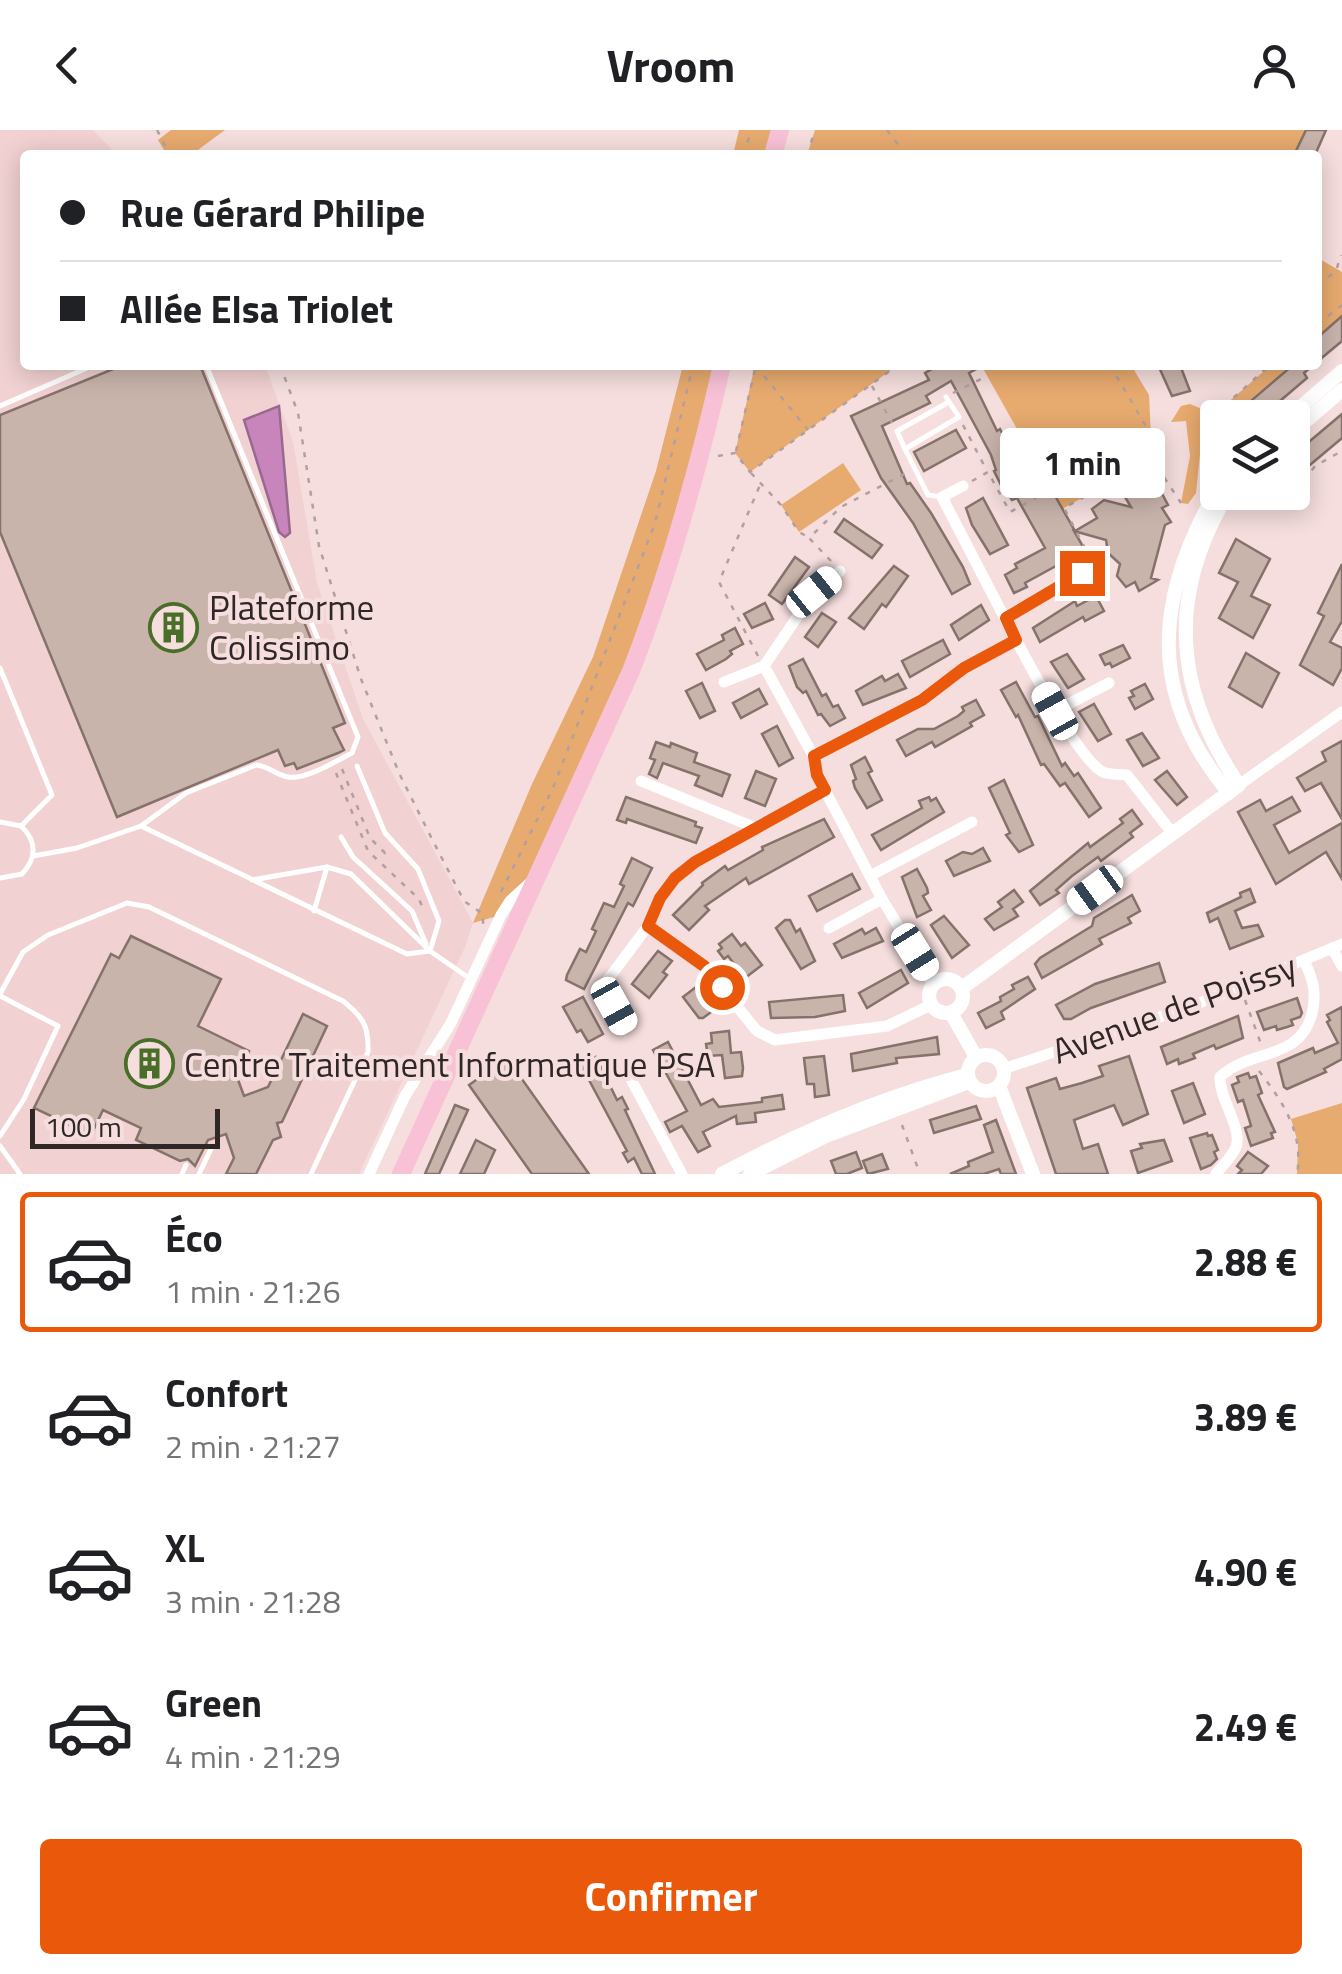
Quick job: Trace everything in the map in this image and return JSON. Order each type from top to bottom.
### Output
[{"type":"main road","points":[[401,1174],[651,621],[701,456],[721,370]]},
{"type":"street","points":[[1309,400],[1342,371]]},
{"type":"street","points":[[1310,418],[1342,390]]},
{"type":"street","points":[[963,486],[942,497],[1055,711],[1102,772],[1127,776],[1172,834]]},
{"type":"street","points":[[1206,510],[1190,540],[1170,602],[1170,669],[1181,718],[1211,772],[1234,789]]},
{"type":"street","points":[[1220,510],[1203,542],[1193,574],[1185,624],[1187,670],[1193,696],[1234,789]]},
{"type":"street","points":[[724,682],[764,666],[814,592],[840,571]]},
{"type":"street","points":[[1006,618],[1082,573]]},
{"type":"street","points":[[814,756],[922,700],[964,668],[1016,640]]},
{"type":"street","points":[[764,666],[814,756],[817,775],[882,899],[934,984]]},
{"type":"street","points":[[1055,711],[1109,683]]},
{"type":"street","points":[[934,984],[957,984],[989,967],[1342,712]]},
{"type":"street","points":[[641,780],[756,828]]},
{"type":"street","points":[[625,1026],[603,986],[648,926],[660,898],[675,878],[695,862],[825,790]]},
{"type":"street","points":[[870,876],[972,822]]},
{"type":"street","points":[[368,1174],[405,1096],[438,1048],[501,914],[537,876]]},
{"type":"street","points":[[829,928],[882,899]]},
{"type":"street","points":[[648,926],[704,966],[757,1030],[775,1040],[887,1026],[931,1006]]},
{"type":"street","points":[[1337,946],[1342,966]]},
{"type":"street","name":"Avenue de Poissy","points":[[1004,1068],[1190,1007],[1337,946]]},
{"type":"street","points":[[1216,1174],[1236,1148],[1237,1135],[1219,1091],[1220,1076],[1229,1068],[1294,1044],[1307,1030],[1316,1000],[1312,976],[1304,961]]},
{"type":"street","points":[[934,984],[929,994],[931,1006],[938,1012],[951,1013],[964,1000],[957,984]]},
{"type":"street","points":[[951,1013],[976,1057]]},
{"type":"street","points":[[968,1078],[969,1064],[976,1057],[989,1055],[1000,1062],[1004,1068],[999,1086],[1033,1174]]},
{"type":"street","points":[[628,1072],[682,1174]]},
{"type":"street","points":[[968,1078],[986,1092],[999,1086]]},
{"type":"street","points":[[750,1174],[826,1136],[968,1078]]},
{"type":"street","points":[[722,1174],[813,1128],[876,1103],[968,1078]]},
{"type":"lane","points":[[0,406],[83,370]]},
{"type":"lane","points":[[0,879],[22,874],[34,856],[77,848],[140,826],[186,793],[256,765],[295,777],[342,758],[357,746],[351,714],[208,370]]},
{"type":"lane","points":[[906,449],[959,417],[947,399],[896,431],[928,495],[942,497]]},
{"type":"lane","points":[[0,668],[52,795],[21,826]]},
{"type":"lane","points":[[357,766],[385,834],[418,869],[439,921],[430,951]]},
{"type":"lane","points":[[0,822],[21,826],[29,834],[34,856]]},
{"type":"lane","points":[[140,826],[408,954],[430,951]]},
{"type":"lane","points":[[342,838],[353,857],[412,911],[430,951]]},
{"type":"lane","points":[[251,880],[327,867],[351,874],[430,951],[471,980]]},
{"type":"lane","points":[[314,911],[327,867]]},
{"type":"lane","points":[[0,1136],[24,1098],[58,1026],[0,995],[23,952],[48,935],[126,904],[149,906],[344,1000],[363,1016],[369,1032],[368,1052],[311,1174]]},
{"type":"lane","points":[[0,1146],[20,1174]]},
{"type":"lane","points":[[199,1174],[212,1147]]},
{"type":"lane","points":[[182,1174],[186,1166]]},
{"type":"path","points":[[887,130],[902,150]]},
{"type":"path","points":[[1322,282],[1336,270],[1341,255]]},
{"type":"path","points":[[1322,321],[1342,305]]},
{"type":"path","points":[[282,370],[298,413],[319,546],[366,693],[399,773],[464,901],[485,915],[483,927]]},
{"type":"path","points":[[497,899],[553,788],[654,522],[692,370]]},
{"type":"path","points":[[735,453],[755,370]]},
{"type":"path","points":[[760,370],[808,430]]},
{"type":"path","points":[[750,472],[891,370]]},
{"type":"path","points":[[1113,370],[1154,440],[1172,441]]},
{"type":"path","points":[[1230,400],[1263,372]]},
{"type":"path","points":[[947,399],[987,376]]},
{"type":"path","points":[[871,384],[896,431]]},
{"type":"path","points":[[959,417],[1010,512],[1036,498]]},
{"type":"path","points":[[1310,472],[1342,452]]},
{"type":"path","points":[[701,456],[735,453]]},
{"type":"path","points":[[735,453],[760,486],[781,505],[799,532],[840,571]]},
{"type":"path","points":[[1082,573],[1080,563],[1087,552],[1064,508],[1152,459],[1181,504]]},
{"type":"path","points":[[809,538],[841,507],[913,469]]},
{"type":"path","points":[[963,486],[988,472]]},
{"type":"path","points":[[760,486],[719,582],[764,666]]},
{"type":"path","points":[[342,758],[345,764],[341,766],[370,838],[385,853],[394,844]]},
{"type":"path","points":[[332,762],[368,851],[418,899],[435,935]]},
{"type":"path","points":[[1250,994],[1244,997],[1264,1055]]},
{"type":"path","points":[[1251,1060],[1291,1119],[1298,1143],[1297,1174]]},
{"type":"path","points":[[896,1110],[920,1174]]},
{"type":"shaded area","points":[[0,130],[93,130],[112,150],[20,150],[20,370],[267,370],[293,442],[317,583],[363,719],[473,923],[359,1174],[0,1174]]},
{"type":"shaded area","points":[[171,130],[225,130],[198,150],[164,150],[158,140]]},
{"type":"shaded area","points":[[739,130],[780,130],[774,150],[734,150]]},
{"type":"shaded area","points":[[815,130],[1306,130],[1296,150],[809,150]]},
{"type":"shaded area","points":[[1322,260],[1342,272],[1342,316],[1322,334]]},
{"type":"shaded area","points":[[682,370],[719,370],[657,604],[537,877],[501,915],[473,923],[532,784],[593,657],[656,471]]},
{"type":"shaded area","points":[[754,370],[891,370],[750,472],[735,453]]},
{"type":"shaded area","points":[[984,370],[1134,370],[1149,395],[1152,459],[1062,509]]},
{"type":"shaded area","points":[[1262,370],[1287,370],[1250,400],[1231,400]]},
{"type":"shaded area","points":[[1190,404],[1200,408],[1196,493],[1188,504],[1181,503],[1190,456],[1186,421],[1171,422],[1181,406]]},
{"type":"shaded area","points":[[279,406],[290,533],[285,537],[279,532],[244,420]]},
{"type":"shaded area","points":[[843,463],[861,490],[799,532],[781,505]]},
{"type":"shaded area","points":[[1342,1103],[1342,1174],[1297,1174],[1298,1143],[1291,1119]]},
{"type":"building","points":[[1306,130],[1326,130],[1317,150],[1296,150]]},
{"type":"building","points":[[1342,316],[1342,341],[1322,358],[1322,334]]},
{"type":"building","name":"Plateforme Colissimo","points":[[111,370],[202,370],[345,723],[333,728],[344,750],[297,769],[294,763],[285,766],[278,750],[117,817],[0,532],[0,415]]},
{"type":"building","points":[[975,370],[969,373],[1033,496],[1050,487],[1075,531],[1097,518],[1092,509],[1104,500],[1131,507],[1122,492],[1152,475],[1168,505],[1162,508],[1171,522],[1165,525],[1151,578],[1158,580],[1139,591],[1135,582],[1126,587],[1117,576],[1120,564],[1108,553],[1106,540],[1074,531],[1085,550],[1014,593],[1005,575],[1017,568],[1015,564],[1045,548],[1017,498],[1012,500],[1001,485],[991,455],[951,381],[926,396],[930,403],[882,426],[907,484],[931,513],[963,567],[970,584],[952,594],[913,523],[881,478],[851,416],[929,380],[925,373]]},
{"type":"building","points":[[1160,370],[1182,370],[1190,391],[1172,396]]},
{"type":"building","points":[[1287,370],[1307,370],[1304,373],[1307,378],[1281,400],[1252,400]]},
{"type":"building","points":[[1342,414],[1342,438],[1310,465],[1310,441]]},
{"type":"building","points":[[956,430],[966,448],[924,471],[914,452]]},
{"type":"building","points":[[983,498],[1008,545],[990,554],[966,508]]},
{"type":"building","points":[[844,519],[882,545],[872,558],[835,532]]},
{"type":"building","points":[[1236,539],[1270,559],[1251,596],[1270,605],[1253,638],[1219,618],[1238,582],[1219,573]]},
{"type":"building","points":[[795,557],[809,567],[782,604],[769,595]]},
{"type":"building","points":[[1342,564],[1342,621],[1330,642],[1342,648],[1342,668],[1333,685],[1300,665],[1324,616],[1318,613]]},
{"type":"building","points":[[894,566],[908,576],[864,629],[849,618]]},
{"type":"building","points":[[1096,596],[1104,611],[1085,621],[1083,617],[1040,642],[1033,628],[1075,601],[1077,606]]},
{"type":"building","points":[[765,603],[773,619],[752,628],[744,614]]},
{"type":"building","points":[[981,605],[989,620],[959,640],[951,625]]},
{"type":"building","points":[[822,613],[836,622],[818,647],[805,637]]},
{"type":"building","points":[[735,628],[743,644],[706,670],[697,654],[724,640],[722,635]]},
{"type":"building","points":[[943,640],[950,654],[910,677],[902,661]]},
{"type":"building","points":[[1123,645],[1130,658],[1112,667],[1110,663],[1105,665],[1100,655]]},
{"type":"building","points":[[1246,653],[1279,673],[1262,707],[1229,687]]},
{"type":"building","points":[[1067,654],[1084,679],[1068,688],[1051,662]]},
{"type":"building","points":[[803,659],[822,696],[826,694],[833,707],[838,705],[845,718],[830,726],[818,715],[806,691],[803,693],[797,687],[789,666]]},
{"type":"building","points":[[898,674],[906,688],[863,705],[856,691],[882,676],[885,681]]},
{"type":"building","points":[[1016,682],[1062,766],[1065,763],[1074,776],[1078,773],[1101,808],[1089,817],[1065,783],[1060,786],[1041,765],[1018,715],[1001,690]]},
{"type":"building","points":[[702,683],[715,711],[700,718],[686,691]]},
{"type":"building","points":[[1145,684],[1153,699],[1135,709],[1129,698],[1134,696],[1131,691]]},
{"type":"building","points":[[759,689],[767,704],[741,718],[733,703]]},
{"type":"building","points":[[976,700],[984,715],[970,723],[972,726],[935,747],[932,742],[906,756],[897,740],[918,729],[934,729]]},
{"type":"building","points":[[1094,704],[1111,734],[1098,741],[1079,712]]},
{"type":"building","points":[[777,726],[793,758],[779,766],[762,734]]},
{"type":"building","points":[[1142,733],[1159,758],[1143,766],[1127,740]]},
{"type":"building","points":[[1342,741],[1342,819],[1321,783],[1305,791],[1297,778],[1326,761],[1322,752]]},
{"type":"building","points":[[656,742],[697,753],[694,762],[730,775],[722,796],[695,785],[699,776],[663,763],[657,778],[649,774]]},
{"type":"building","points":[[865,757],[872,771],[868,773],[882,800],[867,808],[855,788],[851,765]]},
{"type":"building","points":[[756,771],[776,779],[765,806],[745,798]]},
{"type":"building","points":[[1167,771],[1187,797],[1177,805],[1155,780]]},
{"type":"building","points":[[1004,780],[1033,845],[1019,852],[1006,835],[1010,833],[989,788]]},
{"type":"building","points":[[626,797],[696,822],[695,826],[702,828],[696,843],[627,819],[626,823],[617,820]]},
{"type":"building","points":[[929,797],[931,801],[936,798],[944,812],[881,850],[872,835],[922,808],[919,801]]},
{"type":"building","points":[[1292,797],[1300,811],[1274,825],[1289,853],[1342,823],[1342,879],[1326,852],[1276,884],[1238,812],[1260,800],[1266,811]]},
{"type":"building","points":[[1132,810],[1142,824],[1130,833],[1133,837],[1072,876],[1056,890],[1059,893],[1040,905],[1030,891],[1088,843],[1090,847],[1123,823],[1120,819]]},
{"type":"building","points":[[824,819],[834,837],[749,884],[746,878],[705,906],[709,910],[689,930],[673,915],[702,883],[725,866],[728,870],[763,850],[762,847]]},
{"type":"building","points":[[983,848],[990,861],[954,876],[946,861]]},
{"type":"building","points":[[632,858],[652,868],[633,906],[628,903],[584,989],[566,980],[567,975],[580,949],[586,952],[604,903],[614,907]]},
{"type":"building","points":[[917,869],[927,888],[928,893],[923,896],[931,910],[917,917],[902,877]]},
{"type":"building","points":[[852,874],[860,889],[817,911],[809,896]]},
{"type":"building","points":[[1250,889],[1255,902],[1235,911],[1242,928],[1258,925],[1263,936],[1230,949],[1218,918],[1210,922],[1207,913]]},
{"type":"building","points":[[1014,890],[1023,902],[1013,909],[1018,916],[994,930],[985,919],[1002,907],[998,902]]},
{"type":"building","points":[[1132,895],[1140,911],[1128,918],[1131,923],[1099,939],[1102,944],[1042,978],[1035,964],[1040,958]]},
{"type":"building","points":[[944,916],[969,945],[952,958],[931,925]]},
{"type":"building","points":[[790,920],[796,932],[800,929],[815,961],[801,969],[776,928]]},
{"type":"building","points":[[876,928],[883,941],[842,958],[834,944],[862,929],[865,934]]},
{"type":"building","points":[[732,934],[741,946],[745,943],[762,965],[745,978],[728,956],[724,959],[718,951],[722,948],[719,944]]},
{"type":"building","name":"Centre Traitement Informatique PSA","points":[[131,936],[221,979],[198,1026],[249,1051],[237,1077],[244,1096],[268,1087],[303,1014],[327,1026],[282,1122],[277,1123],[281,1137],[273,1140],[256,1174],[226,1174],[234,1158],[226,1134],[208,1140],[195,1166],[188,1159],[180,1161],[136,1140],[141,1128],[103,1110],[91,1135],[34,1108],[111,954],[119,958]]},
{"type":"building","points":[[658,951],[672,961],[663,972],[667,975],[649,998],[632,984]]},
{"type":"building","points":[[1159,963],[1165,982],[1071,1019],[1064,1019],[1056,1005],[1095,984]]},
{"type":"building","points":[[901,970],[908,983],[867,1008],[859,993]]},
{"type":"building","points":[[1028,977],[1035,989],[1001,1012],[1004,1019],[986,1028],[978,1013],[1001,1001],[1000,997],[1014,989],[1012,985]]},
{"type":"building","points":[[700,984],[718,1007],[703,1018],[683,997]]},
{"type":"building","points":[[843,995],[845,1011],[815,1017],[771,1018],[769,1002]]},
{"type":"building","points":[[583,997],[603,1034],[588,1042],[581,1030],[577,1032],[563,1007]]},
{"type":"building","points":[[1297,998],[1302,1013],[1291,1020],[1293,1025],[1264,1030],[1257,1012]]},
{"type":"building","points":[[1342,1007],[1342,1059],[1324,1069],[1326,1072],[1284,1087],[1278,1063],[1313,1048],[1315,1053],[1338,1043],[1327,1015]]},
{"type":"building","points":[[1238,1016],[1243,1038],[1216,1049],[1214,1045],[1179,1064],[1178,1059],[1167,1064],[1161,1047]]},
{"type":"building","points":[[729,1031],[731,1053],[741,1052],[743,1068],[742,1076],[725,1078],[722,1055],[708,1056],[706,1044],[712,1043],[711,1033]]},
{"type":"building","points":[[937,1037],[939,1054],[896,1058],[897,1063],[853,1071],[851,1054]]},
{"type":"building","points":[[668,1042],[701,1105],[713,1099],[719,1107],[762,1102],[762,1098],[782,1095],[784,1109],[755,1113],[756,1122],[737,1124],[736,1116],[703,1132],[710,1146],[698,1152],[682,1126],[670,1132],[665,1122],[687,1111],[653,1050]]},
{"type":"building","points":[[824,1056],[829,1095],[815,1097],[814,1084],[807,1084],[804,1058]]},
{"type":"building","points":[[1129,1056],[1148,1114],[1123,1125],[1114,1105],[1074,1120],[1083,1149],[1098,1144],[1108,1174],[1056,1174],[1027,1088],[1056,1078],[1060,1089],[1082,1083],[1103,1076],[1099,1066]]},
{"type":"building","points":[[596,1057],[617,1100],[622,1097],[655,1174],[642,1174],[634,1158],[628,1162],[623,1153],[627,1151],[581,1065]]},
{"type":"building","points":[[507,1058],[589,1174],[532,1174],[469,1085]]},
{"type":"building","points":[[1248,1073],[1250,1078],[1256,1076],[1262,1093],[1258,1095],[1275,1132],[1271,1133],[1273,1138],[1251,1146],[1245,1128],[1251,1126],[1249,1119],[1243,1100],[1238,1102],[1232,1085],[1239,1082],[1237,1077]]},
{"type":"building","points":[[1193,1083],[1205,1114],[1184,1123],[1172,1091]]},
{"type":"building","points":[[455,1105],[468,1110],[439,1174],[425,1174]]},
{"type":"building","points":[[976,1106],[981,1119],[934,1133],[930,1120]]},
{"type":"building","points":[[996,1120],[1016,1174],[1001,1174],[999,1169],[984,1174],[950,1174],[993,1152],[984,1125]]},
{"type":"building","points":[[1212,1135],[1218,1150],[1214,1152],[1217,1159],[1201,1169],[1190,1138]]},
{"type":"building","points":[[476,1140],[495,1150],[484,1174],[460,1174]]},
{"type":"building","points":[[1164,1140],[1172,1161],[1138,1173],[1131,1151],[1142,1148],[1140,1144]]},
{"type":"building","points":[[856,1152],[862,1168],[836,1174],[831,1161]]},
{"type":"building","points":[[1248,1152],[1268,1166],[1261,1174],[1238,1174],[1242,1170],[1237,1166]]},
{"type":"building","points":[[882,1154],[888,1169],[868,1174],[863,1161]]},
{"type":"place","name":"Plateforme Colissimo","points":[[174,627]]},
{"type":"place","name":"Centre Traitement Informatique PSA","points":[[149,1064]]},
{"type":"route","points":[[722,987],[704,966],[648,926],[660,898],[675,878],[695,862],[825,790],[814,756],[922,700],[964,668],[1016,640],[1006,618],[1082,573]]}]
